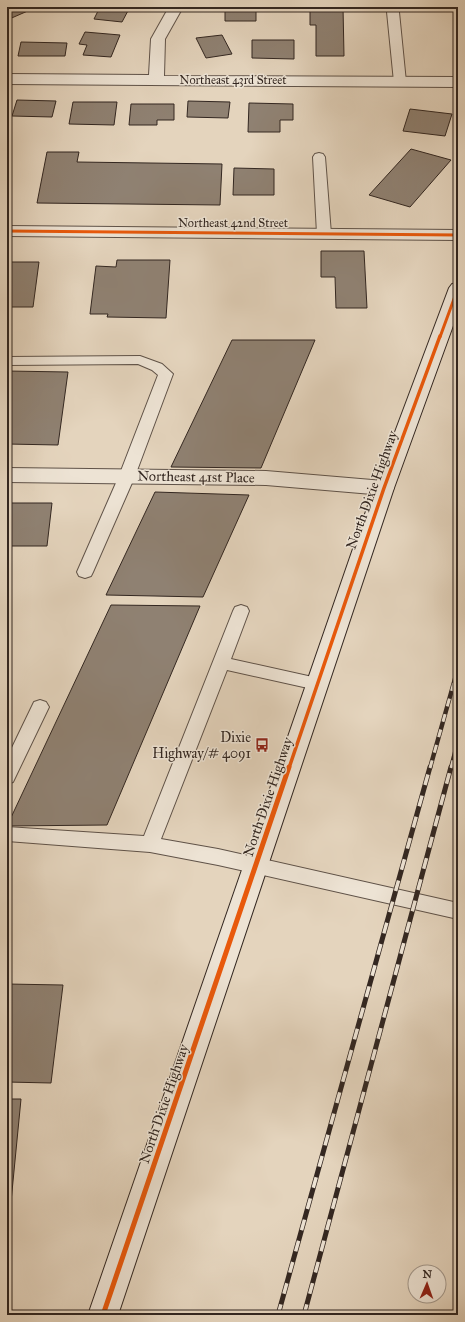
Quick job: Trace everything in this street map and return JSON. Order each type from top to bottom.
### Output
[{"type":"street","points":[[156,80],[158,38],[176,7]]},
{"type":"street","name":"Northeast 43rd Street","points":[[7,79],[458,82]]},
{"type":"street","name":"Northeast 42nd Street","points":[[7,231],[458,235]]},
{"type":"street","name":"North Dixie Highway","points":[[103,1315],[384,488],[458,288]]},
{"type":"street","name":"Northeast 41st Place","points":[[7,475],[266,478],[384,488]]},
{"type":"lane","points":[[393,12],[400,82]]},
{"type":"lane","points":[[320,157],[324,234]]},
{"type":"lane","points":[[7,361],[140,360],[158,367],[166,374],[127,476],[85,572]]},
{"type":"lane","points":[[150,844],[241,611]]},
{"type":"lane","points":[[221,663],[317,684]]},
{"type":"lane","points":[[7,777],[40,707]]},
{"type":"lane","points":[[7,834],[150,844],[256,865],[458,911]]},
{"type":"building","points":[[7,7],[24,7],[30,10],[7,20]]},
{"type":"building","points":[[100,7],[130,7],[122,22],[94,19]]},
{"type":"building","points":[[225,7],[256,7],[256,21],[225,21]]},
{"type":"building","points":[[310,7],[343,7],[344,56],[316,56],[316,25],[310,25]]},
{"type":"building","points":[[85,32],[120,35],[111,57],[83,55],[87,45],[79,44]]},
{"type":"building","points":[[222,35],[232,54],[206,58],[196,38]]},
{"type":"building","points":[[252,40],[294,40],[294,59],[252,58]]},
{"type":"building","points":[[21,42],[67,43],[65,56],[18,56]]},
{"type":"building","points":[[17,100],[56,101],[52,117],[12,116]]},
{"type":"building","points":[[188,101],[230,102],[228,118],[187,117]]},
{"type":"building","points":[[73,102],[117,102],[114,125],[69,124]]},
{"type":"building","points":[[249,103],[293,104],[293,120],[280,120],[280,132],[248,132]]},
{"type":"building","points":[[131,104],[174,104],[174,120],[157,120],[157,125],[129,125]]},
{"type":"building","points":[[410,109],[452,114],[445,136],[403,131]]},
{"type":"building","points":[[411,149],[451,160],[410,207],[369,195]]},
{"type":"building","points":[[47,152],[79,152],[77,162],[222,164],[220,205],[37,203]]},
{"type":"building","points":[[234,168],[274,169],[274,195],[233,195]]},
{"type":"building","points":[[321,251],[364,251],[367,308],[336,308],[335,277],[321,277]]},
{"type":"building","points":[[117,260],[170,260],[166,318],[107,317],[108,314],[90,314],[96,266],[116,267]]},
{"type":"building","points":[[7,262],[39,262],[33,307],[7,307]]},
{"type":"building","points":[[232,340],[315,340],[261,468],[171,467]]},
{"type":"building","points":[[7,371],[68,372],[58,445],[7,444]]},
{"type":"building","points":[[155,492],[249,495],[203,597],[106,595]]},
{"type":"building","points":[[7,503],[52,503],[47,546],[7,546]]},
{"type":"building","points":[[111,605],[200,606],[107,825],[7,826]]},
{"type":"building","points":[[7,984],[63,985],[51,1083],[7,1082]]},
{"type":"building","points":[[7,1099],[21,1099],[7,1243]]},
{"type":"railway","points":[[430,768],[458,668]]},
{"type":"railway","points":[[451,768],[458,741]]},
{"type":"railway","points":[[278,1315],[430,767]]},
{"type":"railway","points":[[304,1315],[451,767]]},
{"type":"cycle path","points":[[7,231],[458,235]]},
{"type":"cycle path","points":[[103,1315],[384,488],[458,288]]},
{"type":"place","name":"Dixie Highway/# 4091","points":[[262,745]]}]
